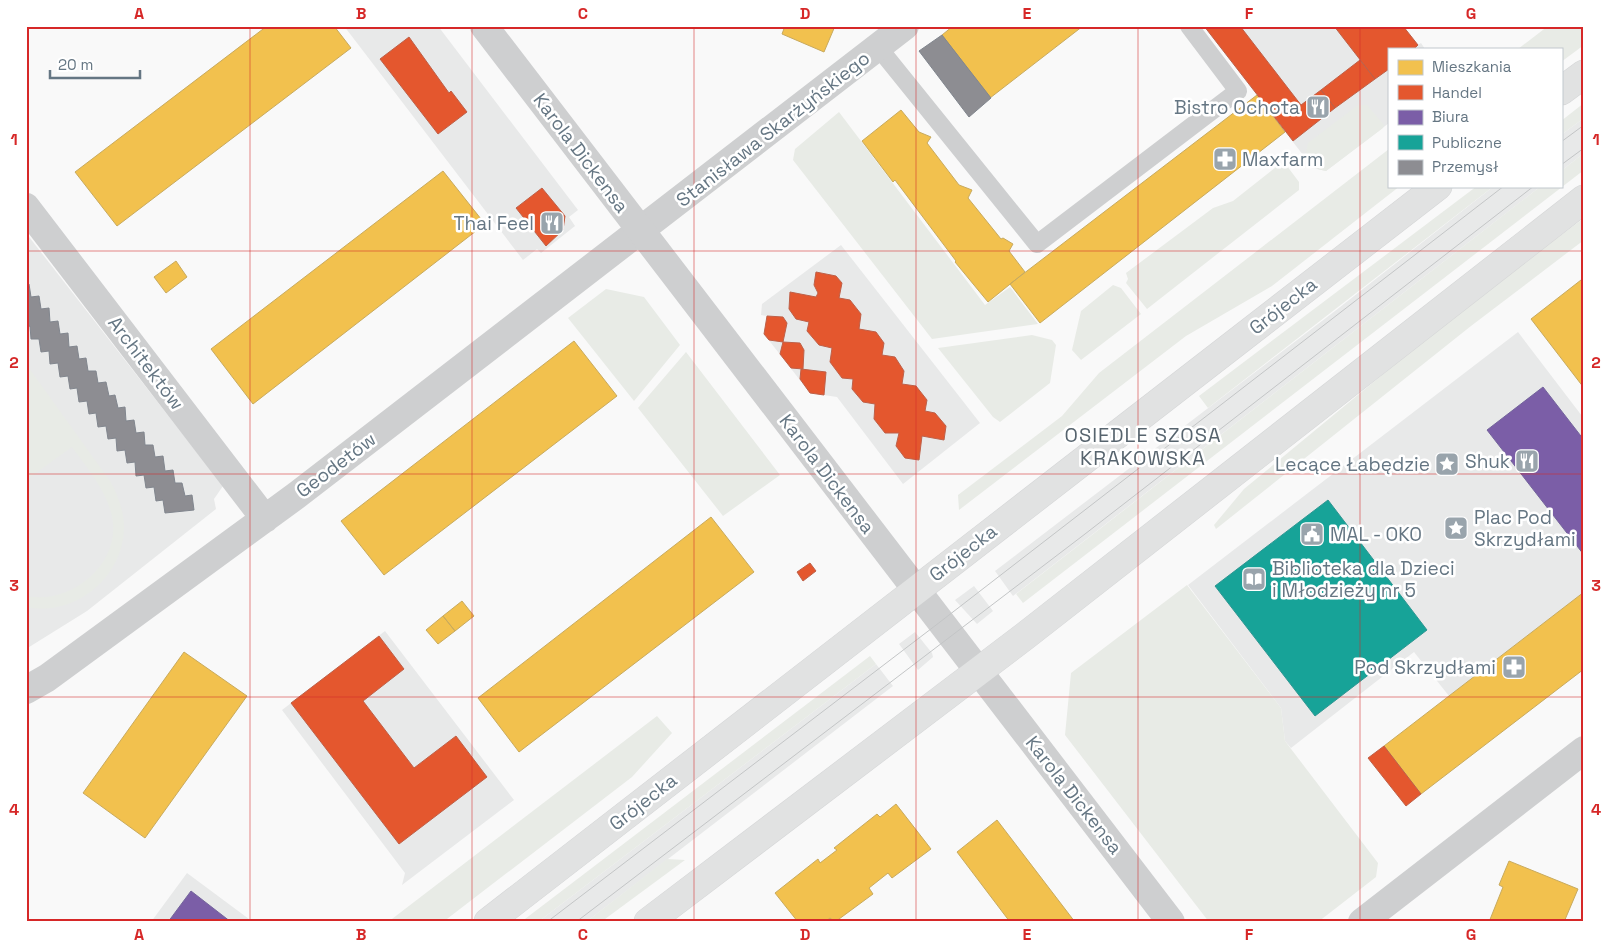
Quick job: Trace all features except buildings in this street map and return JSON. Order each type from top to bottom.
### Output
[{"type":"main road","points":[[1562,90],[1584,74]]},
{"type":"main road","name":"Grójecka","points":[[488,922],[1435,188]]},
{"type":"main road","points":[[648,922],[979,672],[1584,198]]},
{"type":"street","name":"Karola Dickensa","points":[[484,26],[640,232],[1171,922]]},
{"type":"street","name":"Stanisława Skarżyńskiego","points":[[640,232],[905,26]]},
{"type":"street","name":"Architektów","points":[[26,207],[265,519]]},
{"type":"street","name":"Geodetów","points":[[26,690],[47,678],[265,519],[640,232]]},
{"type":"street","points":[[1362,922],[1584,750]]},
{"type":"lane","points":[[878,47],[1037,244],[1238,92],[1189,26]]},
{"type":"shaded area","points":[[344,26],[438,26],[578,210],[569,217],[575,226],[541,253],[537,249],[523,260]]},
{"type":"shaded area","points":[[1204,26],[1403,26],[1418,45],[1421,43],[1424,48],[1388,48],[1388,124],[1326,171],[1313,168]]},
{"type":"shaded area","points":[[1548,26],[1584,26],[1584,45],[1562,61],[1562,48],[1519,48]]},
{"type":"shaded area","points":[[1584,103],[1584,118],[1562,134],[1562,120]]},
{"type":"shaded area","points":[[1358,105],[1367,105],[1384,125],[1383,128],[1326,171],[1313,168],[1305,157],[1308,143]]},
{"type":"shaded area","points":[[839,112],[985,305],[1010,287],[1038,324],[932,339],[793,160],[795,149]]},
{"type":"shaded area","points":[[1584,118],[1584,153],[1562,170],[1562,134]]},
{"type":"shaded area","points":[[1388,150],[1388,188],[1397,188],[1272,286],[1186,336],[959,510],[958,495],[1062,416],[1099,373]]},
{"type":"shaded area","points":[[1584,153],[1584,170],[1562,187],[1562,170]]},
{"type":"shaded area","points":[[1280,164],[1287,166],[1299,182],[1299,190],[1147,309],[1126,283],[1128,279],[1126,273],[1213,208],[1233,201]]},
{"type":"shaded area","points":[[1474,188],[1491,188],[1208,408],[1199,396]]},
{"type":"shaded area","points":[[1491,188],[1538,188],[1013,596],[995,571],[1335,311]]},
{"type":"shaded area","points":[[1538,188],[1561,188],[1023,603],[1016,594]]},
{"type":"shaded area","points":[[1584,218],[1584,240],[1471,326],[1216,529],[1214,525],[1244,489],[1462,309]]},
{"type":"shaded area","points":[[26,233],[223,486],[214,499],[216,509],[87,611],[26,649]]},
{"type":"shaded area","points":[[841,245],[980,423],[903,484],[837,397],[810,393],[764,334],[767,316],[761,315],[762,304]]},
{"type":"shaded area","points":[[1113,285],[1121,288],[1141,314],[1081,360],[1072,350],[1081,311]]},
{"type":"shaded area","points":[[606,289],[644,297],[680,345],[634,401],[568,318]]},
{"type":"shaded area","points":[[1518,332],[1582,416],[1584,415],[1584,592],[1449,696],[1414,652],[1291,748],[1285,741],[1281,708],[1188,585]]},
{"type":"shaded area","points":[[1032,335],[1052,340],[1056,345],[1050,383],[1000,422],[993,417],[938,348]]},
{"type":"shaded area","points":[[686,352],[780,475],[723,516],[638,408]]},
{"type":"shaded area","points":[[26,364],[110,481],[120,503],[124,522],[122,546],[115,563],[105,578],[93,590],[78,600],[62,606],[44,609],[26,607],[26,596],[58,595],[73,589],[87,580],[107,555],[112,539],[113,523],[108,502],[103,492],[72,447],[26,480]]},
{"type":"shaded area","points":[[1187,585],[1281,708],[1285,741],[1378,863],[1376,877],[1318,922],[1209,922],[1065,735],[1071,673]]},
{"type":"shaded area","points":[[974,586],[993,611],[977,624],[955,600]]},
{"type":"shaded area","points":[[385,631],[514,800],[402,885],[405,873],[282,710]]},
{"type":"shaded area","points":[[915,632],[932,653],[933,657],[918,670],[899,644]]},
{"type":"shaded area","points":[[870,656],[876,664],[538,922],[521,922]]},
{"type":"shaded area","points":[[876,664],[893,686],[586,922],[538,922]]},
{"type":"shaded area","points":[[657,716],[672,733],[632,777],[443,922],[388,922]]},
{"type":"shaded area","points":[[667,859],[685,860],[601,922],[586,922]]},
{"type":"shaded area","points":[[187,873],[253,922],[151,922]]},
{"type":"tram line","points":[[1562,141],[1584,125]]},
{"type":"tram line","points":[[1562,164],[1584,148]]},
{"type":"tram line","points":[[547,922],[940,622],[1501,188]]},
{"type":"tram line","points":[[576,922],[1085,534],[1531,188]]},
{"type":"place","name":"Bistro Ochota","points":[[1318,107]]},
{"type":"place","name":"Maxfarm","points":[[1225,159]]},
{"type":"place","name":"Thai Feel","points":[[552,223]]},
{"type":"place","name":"Shuk","points":[[1527,461]]},
{"type":"place","name":"Lecące Łabędzie","points":[[1447,464]]},
{"type":"place","name":"Plac Pod Skrzydłami","points":[[1456,528]]},
{"type":"place","name":"MAL - OKO","points":[[1312,534]]},
{"type":"place","name":"Biblioteka dla Dzieci i Młodzieży nr 5","points":[[1254,579]]},
{"type":"place","name":"Pod Skrzydłami","points":[[1514,667]]},
{"type":"district","name":"OSIEDLE SZOSA KRAKOWSKA","points":[[1143,446]]}]
